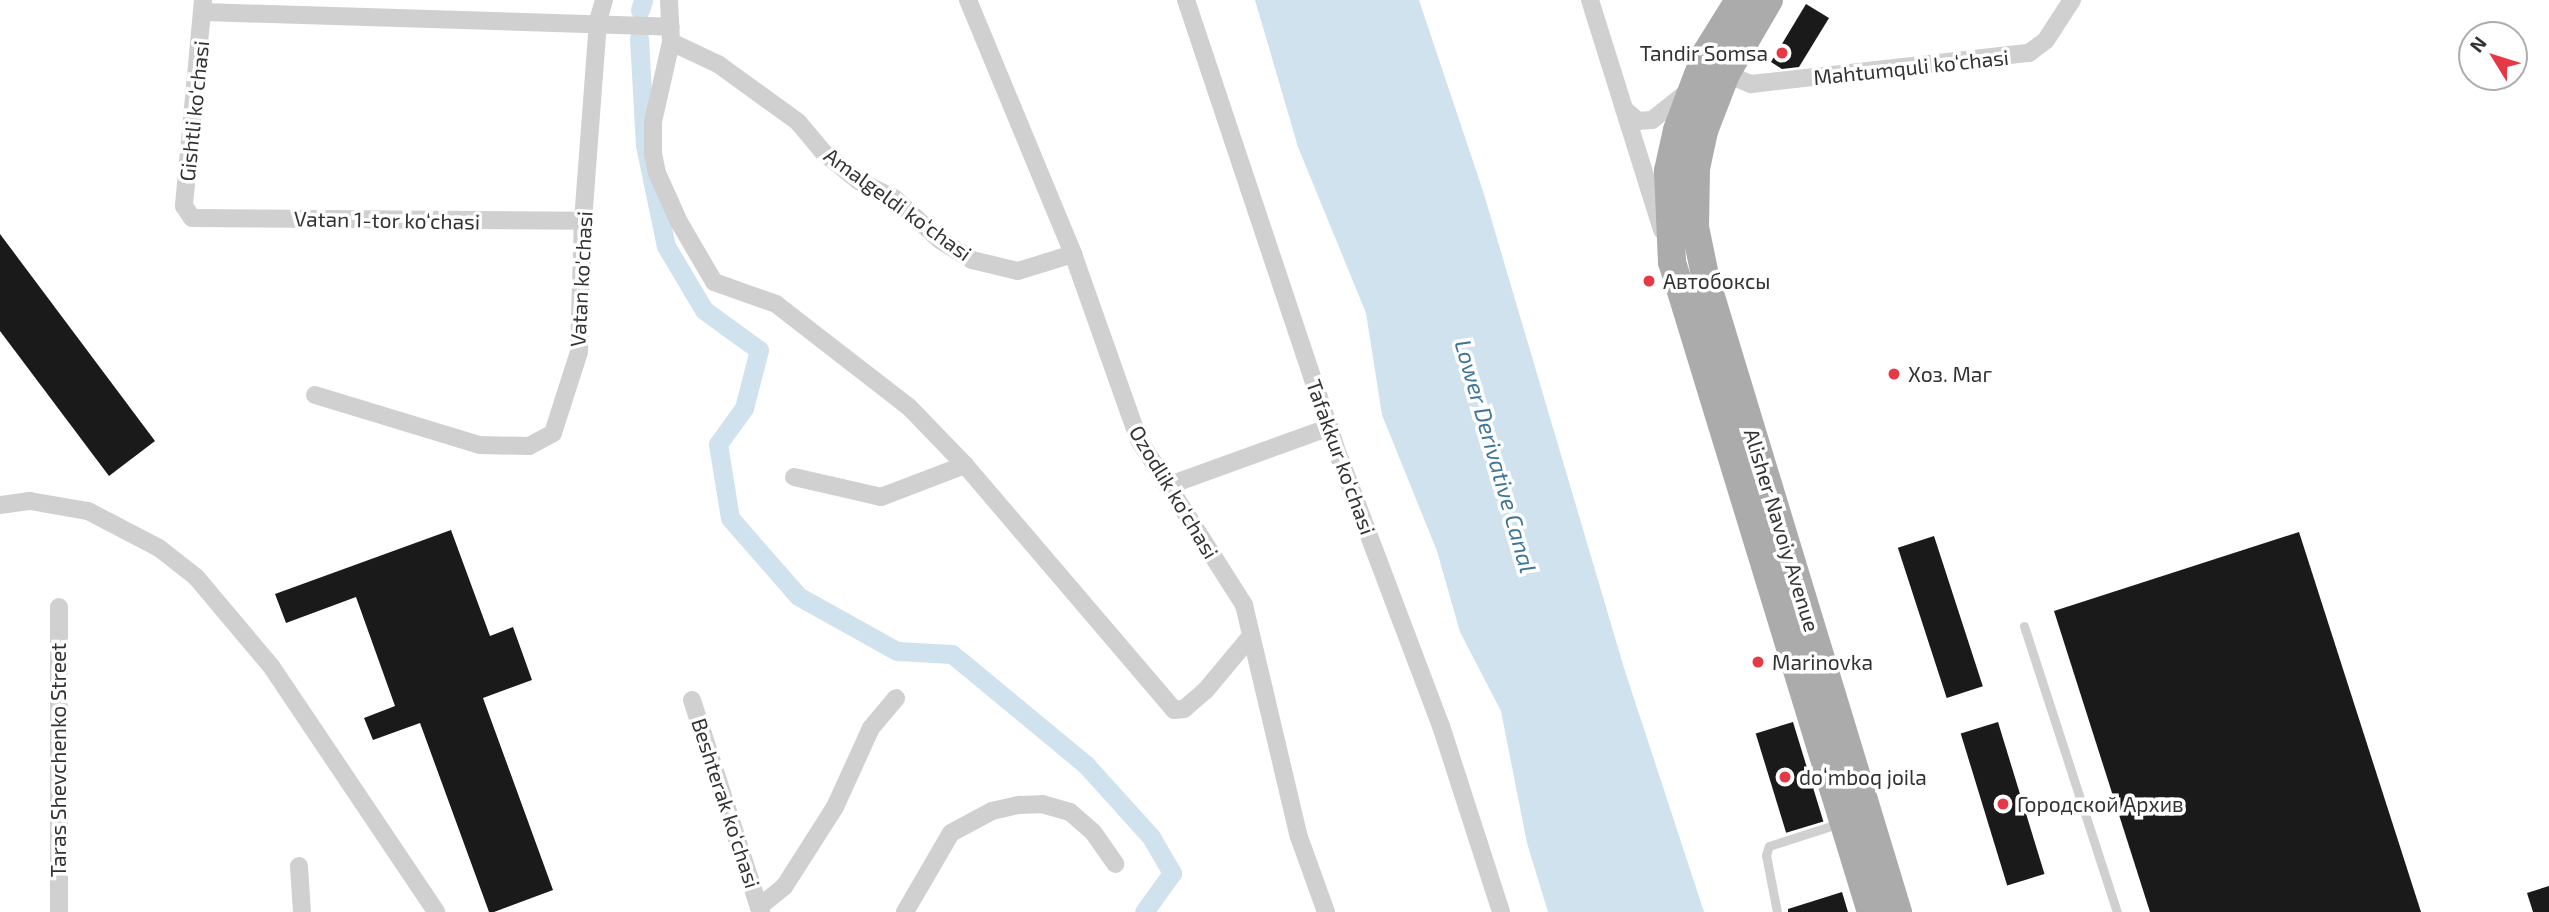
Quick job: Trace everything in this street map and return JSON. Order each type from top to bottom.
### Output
[{"type":"main road","name":"Alisher Navoiy Avenue","points":[[1739,0],[1691,87],[1668,171],[1672,262],[1843,822],[1883,908]]},
{"type":"main road","name":"Alisher Navoiy Avenue","points":[[1769,0],[1726,74],[1704,131],[1696,170],[1695,228],[1706,280],[1883,908]]},
{"type":"street","name":"Vatan ko'chasi","points":[[315,395],[480,444],[541,443],[553,433],[579,352],[583,222],[598,21],[604,0]]},
{"type":"street","points":[[668,0],[671,34],[653,122],[653,153],[663,188],[707,274],[724,287],[764,297],[811,328],[909,407],[965,465],[1174,710],[1184,709],[1206,690],[1251,636]]},
{"type":"street","name":"Ozodlik ko‘chasi","points":[[968,0],[1073,254],[1117,387],[1139,440],[1244,605],[1299,837],[1326,912]]},
{"type":"street","name":"Tafakkur ko‘chasi","points":[[1186,0],[1330,428],[1441,726],[1501,912]]},
{"type":"street","points":[[1590,0],[1672,262]]},
{"type":"street","name":"Mahtumquli ko‘chasi","points":[[1726,74],[1751,84],[2029,54],[2046,40],[2072,0]]},
{"type":"street","points":[[203,6],[598,21],[671,34]]},
{"type":"street","name":"Gishtli ko‘chasi","points":[[192,218],[184,206],[203,6]]},
{"type":"street","name":"Amalgeldi ko‘chasi","points":[[671,34],[718,64],[798,122],[824,153],[859,181],[894,198],[940,240],[972,260],[1018,271],[1073,254]]},
{"type":"street","points":[[1624,109],[1638,121],[1652,120],[1673,108],[1691,87]]},
{"type":"street","name":"Vatan 1-tor ko‘chasi","points":[[192,218],[583,222]]},
{"type":"street","points":[[1167,486],[1330,428]]},
{"type":"street","points":[[794,477],[881,497],[965,465]]},
{"type":"street","points":[[0,505],[30,501],[88,511],[159,548],[196,577],[271,666],[436,912]]},
{"type":"street","name":"Taras Shevchenko Street","points":[[59,607],[59,912]]},
{"type":"street","name":"Beshterak ko‘chasi","points":[[692,700],[760,909],[784,887],[835,807],[871,728],[896,698]]},
{"type":"street","points":[[905,912],[951,833],[963,823],[1019,805],[1042,804],[1070,812],[1093,832],[1115,864]]},
{"type":"street","points":[[299,866],[302,912]]},
{"type":"lane","points":[[2024,626],[2118,912]]},
{"type":"lane","points":[[1777,912],[1766,855],[1769,846],[1843,822]]},
{"type":"water","name":"Lower Derivative Canal","points":[[1255,0],[1419,0],[1483,191],[1624,668],[1704,912],[1548,912],[1527,843],[1501,711],[1460,632],[1437,551],[1382,415],[1366,313],[1298,147]]},
{"type":"building","points":[[1806,4],[1829,18],[1799,67],[1782,69],[1771,62]]},
{"type":"building","points":[[0,234],[155,441],[109,476],[0,331]]},
{"type":"building","points":[[451,530],[490,636],[513,627],[532,680],[483,698],[553,890],[494,912],[489,912],[420,723],[373,740],[364,718],[395,706],[356,597],[286,623],[275,594]]},
{"type":"building","points":[[2299,532],[2421,912],[2150,912],[2054,611]]},
{"type":"building","points":[[1934,536],[1983,686],[1947,698],[1898,548]]},
{"type":"building","points":[[1793,722],[1823,821],[1786,833],[1756,733]]},
{"type":"building","name":"Городской Архив","points":[[1998,722],[2044,874],[2007,885],[1961,733]]},
{"type":"building","points":[[2549,886],[2549,912],[2533,912],[2527,893]]},
{"type":"building","points":[[1842,892],[1848,912],[1788,912],[1788,909]]},
{"type":"waterway","points":[[640,10],[643,0]]},
{"type":"waterway","points":[[639,38],[645,145],[666,246],[704,310],[759,350],[744,408],[718,444],[730,518],[798,596],[897,651],[952,654],[1086,765],[1151,837],[1172,873],[1144,912]]},
{"type":"place","name":"Tandir Somsa","points":[[1782,53]]},
{"type":"place","name":"Автобоксы","points":[[1649,281]]},
{"type":"place","name":"Хоз. Маг","points":[[1894,374]]},
{"type":"place","name":"Marinovka","points":[[1758,662]]},
{"type":"place","name":"doʻmboq joila","points":[[1785,777]]},
{"type":"place","name":"Городской Архив","points":[[2003,804]]}]
